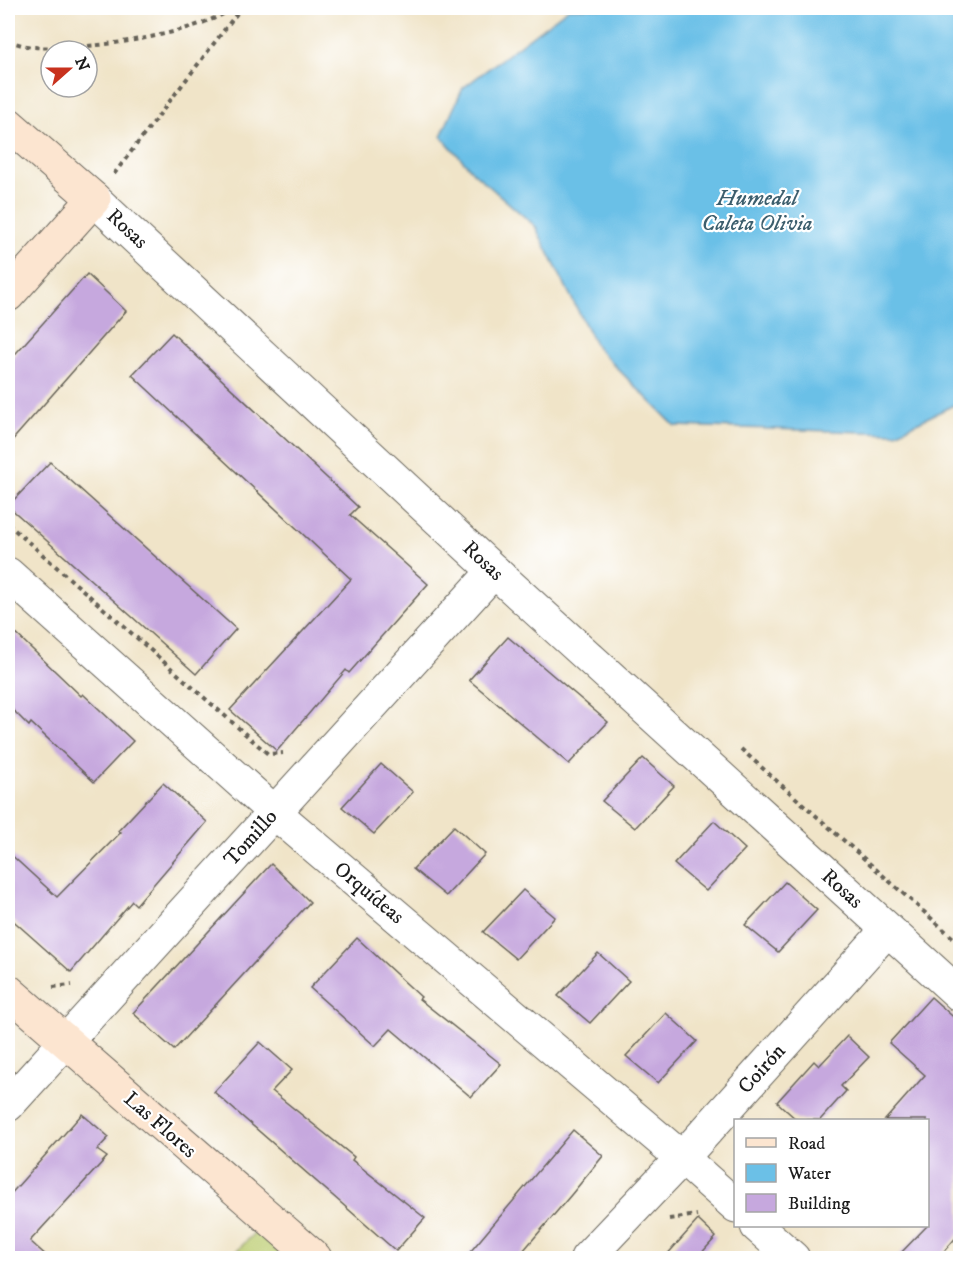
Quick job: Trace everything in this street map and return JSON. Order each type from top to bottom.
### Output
[{"type":"street","name":"Rosas","points":[[8,124],[94,199],[494,571],[960,995]]},
{"type":"street","points":[[8,295],[94,199]]},
{"type":"street","name":"Tomillo","points":[[8,1105],[494,571]]},
{"type":"street","name":"Orquídeas","points":[[8,574],[274,812],[682,1158],[734,1205]]},
{"type":"street","name":"Coirón","points":[[587,1258],[682,1158],[887,930]]},
{"type":"street","name":"Las Flores","points":[[8,991],[64,1043],[315,1258]]},
{"type":"street","points":[[758,1227],[793,1258]]},
{"type":"path","points":[[8,41],[33,47],[74,48],[126,40],[209,20],[233,8]]},
{"type":"path","points":[[94,199],[241,8]]},
{"type":"path","points":[[8,524],[268,754],[288,753]]},
{"type":"path","points":[[658,1220],[700,1215]]},
{"type":"green space","points":[[257,1230],[288,1258],[230,1258]]},
{"type":"water","name":"Humedal Caleta Olivia","points":[[569,8],[960,8],[960,402],[896,433],[675,426],[597,348],[535,226],[474,173],[441,136],[463,88]]},
{"type":"building","points":[[87,274],[126,311],[8,445],[8,362]]},
{"type":"building","points":[[172,333],[358,507],[350,515],[428,584],[349,673],[346,670],[277,751],[230,710],[351,579],[132,375]]},
{"type":"building","points":[[50,462],[236,629],[196,674],[8,506]]},
{"type":"building","points":[[8,626],[81,696],[83,694],[133,741],[94,782],[31,723],[29,726],[8,705]]},
{"type":"building","points":[[508,637],[608,722],[569,764],[469,680]]},
{"type":"building","points":[[643,758],[674,786],[635,828],[602,801]]},
{"type":"building","points":[[381,764],[413,792],[374,834],[342,807]]},
{"type":"building","points":[[163,783],[207,822],[136,905],[132,901],[71,972],[8,916],[8,852],[57,897],[121,832],[118,831]]},
{"type":"building","points":[[714,821],[745,849],[706,891],[674,864]]},
{"type":"building","points":[[454,826],[485,854],[446,896],[413,869]]},
{"type":"building","points":[[271,864],[310,902],[174,1050],[133,1013]]},
{"type":"building","points":[[785,882],[817,910],[778,952],[745,925]]},
{"type":"building","points":[[523,890],[555,917],[516,959],[483,932]]},
{"type":"building","points":[[357,938],[421,997],[419,999],[501,1064],[471,1097],[391,1029],[375,1046],[310,988]]},
{"type":"building","points":[[598,953],[629,981],[590,1023],[558,996]]},
{"type":"building","points":[[931,997],[960,1023],[960,1233],[938,1258],[896,1258],[926,1227],[929,1227],[929,1119],[886,1119],[925,1075],[889,1043]]},
{"type":"building","points":[[666,1013],[697,1041],[658,1083],[626,1056]]},
{"type":"building","points":[[847,1036],[869,1057],[841,1086],[846,1091],[821,1119],[796,1119],[777,1102],[814,1061],[819,1066]]},
{"type":"building","points":[[260,1042],[292,1070],[272,1091],[354,1157],[352,1160],[425,1218],[396,1251],[214,1092]]},
{"type":"building","points":[[82,1114],[109,1137],[97,1150],[107,1157],[30,1241],[49,1258],[8,1258],[8,1197]]},
{"type":"building","points":[[573,1130],[603,1156],[571,1195],[517,1258],[465,1258]]},
{"type":"building","points":[[698,1220],[716,1237],[697,1258],[664,1258]]}]
